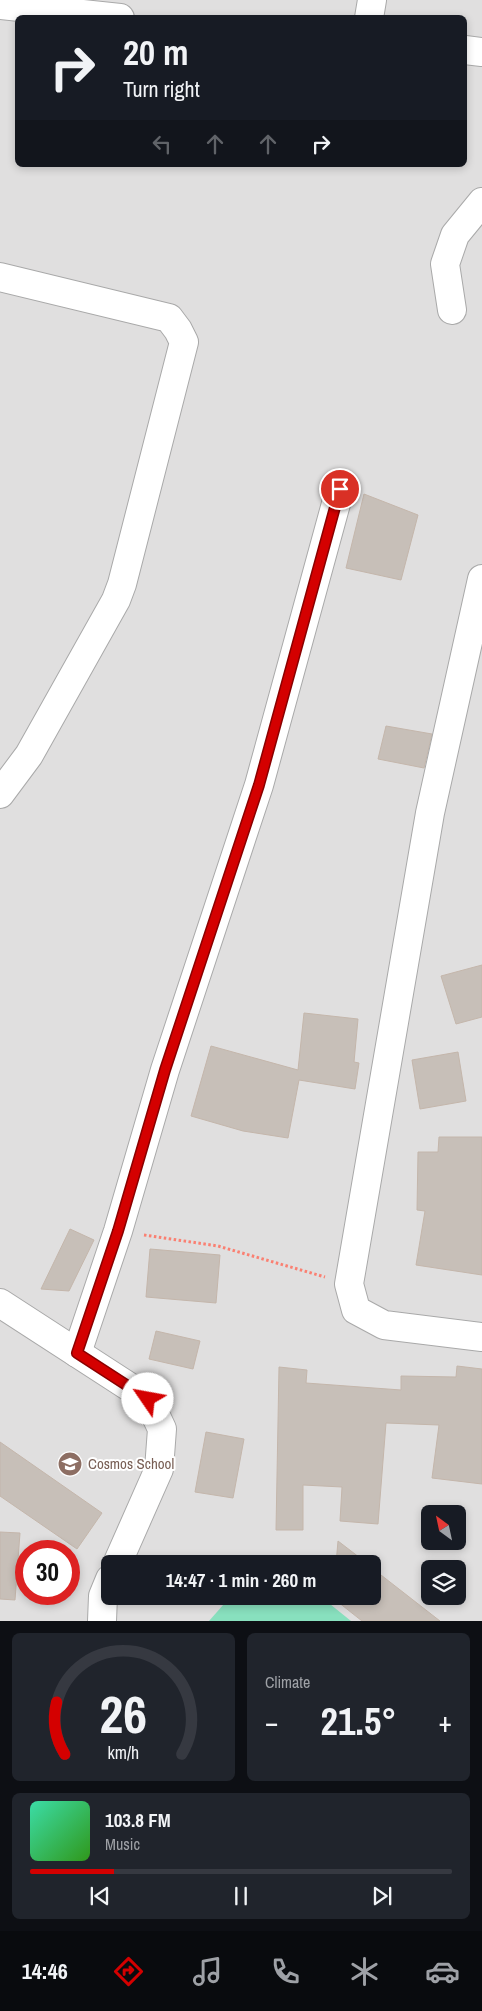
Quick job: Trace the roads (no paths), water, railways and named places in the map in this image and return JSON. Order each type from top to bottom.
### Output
[{"type":"street","points":[[370,15],[372,0]]},
{"type":"street","points":[[0,5],[112,11]]},
{"type":"street","points":[[467,50],[482,52]]},
{"type":"street","points":[[452,310],[445,264],[455,236],[482,202]]},
{"type":"street","points":[[0,277],[169,318],[184,342],[122,584],[116,600],[28,755],[0,794]]},
{"type":"street","points":[[77,1353],[118,1231],[165,1070],[259,785],[340,489]]},
{"type":"street","points":[[482,579],[430,813],[349,1284],[356,1310],[384,1324],[482,1338]]},
{"type":"street","points":[[0,1303],[148,1399],[162,1429],[159,1469],[121,1555]]},
{"type":"street","points":[[102,1621],[103,1605]]},
{"type":"place","name":"Cosmos School","points":[[70,1464]]}]
